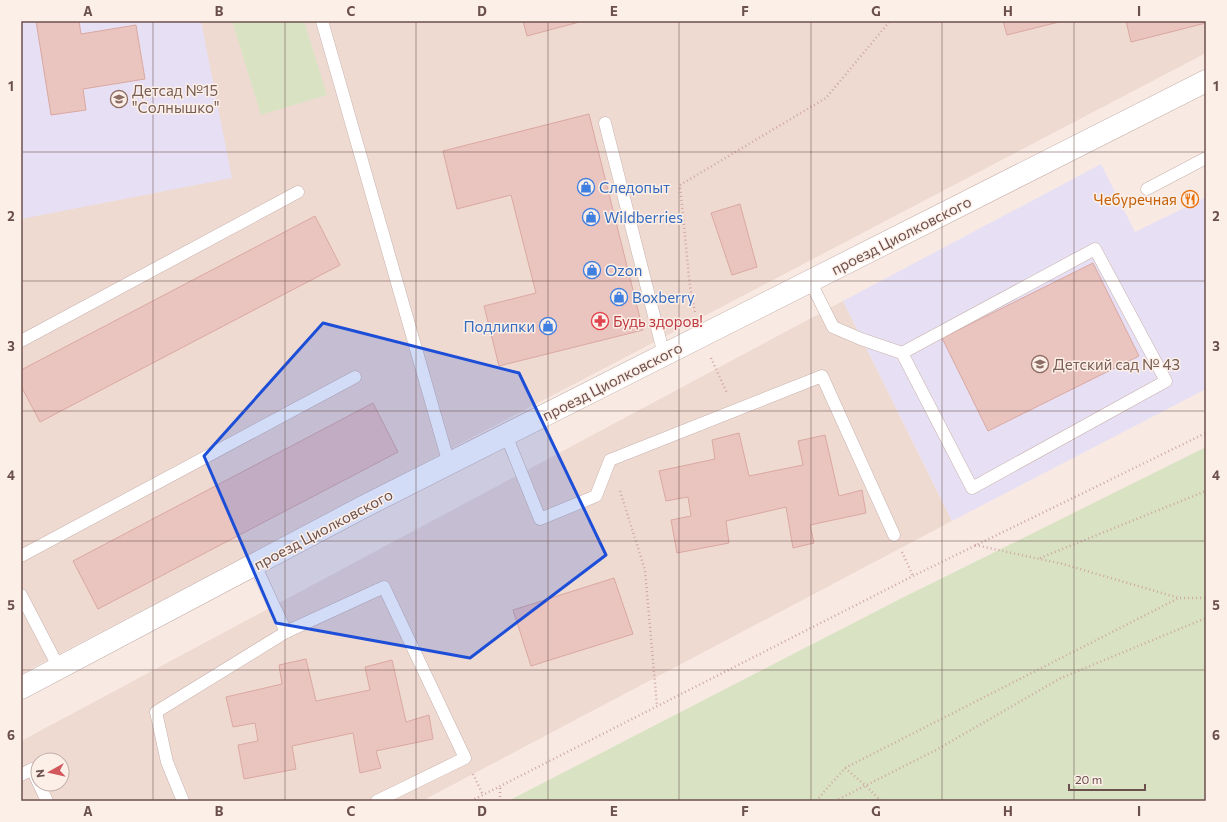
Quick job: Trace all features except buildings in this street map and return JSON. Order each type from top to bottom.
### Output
[{"type":"street","name":"проезд Циолковского","points":[[21,688],[449,464],[1206,81]]},
{"type":"lane","points":[[322,21],[449,464]]},
{"type":"lane","points":[[605,123],[664,355]]},
{"type":"lane","points":[[1147,189],[1206,158]]},
{"type":"lane","points":[[21,340],[298,192]]},
{"type":"lane","points":[[810,281],[833,327],[861,339],[902,353],[972,488],[1166,381],[1095,249],[902,353]]},
{"type":"lane","points":[[506,435],[540,519],[596,496],[610,460],[822,376],[894,535]]},
{"type":"lane","points":[[21,556],[355,377]]},
{"type":"lane","points":[[255,565],[286,632]]},
{"type":"lane","points":[[184,801],[167,762],[156,712],[286,632],[384,587],[465,758],[376,801]]},
{"type":"lane","points":[[21,595],[59,668]]},
{"type":"lane","points":[[21,775],[30,770]]},
{"type":"path","points":[[736,410],[721,382],[701,336],[690,287],[680,185],[826,98],[890,21]]},
{"type":"path","points":[[471,801],[913,576],[1206,433]]},
{"type":"path","points":[[610,460],[645,570],[657,706]]},
{"type":"path","points":[[1039,559],[1206,491]]},
{"type":"path","points":[[894,535],[913,576]]},
{"type":"path","points":[[975,545],[1063,564],[1180,598],[1206,598]]},
{"type":"path","points":[[816,801],[845,768],[1180,598]]},
{"type":"path","points":[[836,801],[938,749],[1061,678],[1206,618]]},
{"type":"path","points":[[845,768],[881,801]]},
{"type":"path","points":[[500,786],[500,801]]},
{"type":"highlighted area","points":[[323,323],[519,373],[606,555],[470,658],[276,623],[204,456]]},
{"type":"shaded area","points":[[21,21],[1206,21],[1206,53],[21,674]]},
{"type":"shaded area","name":"Детсад №15 \"Солнышко\"","points":[[21,21],[201,21],[232,178],[21,219]]},
{"type":"shaded area","name":"Детский сад № 43","points":[[1101,164],[1135,232],[1206,197],[1206,389],[952,521],[843,301]]},
{"type":"shaded area","points":[[843,301],[952,521],[422,801],[21,801],[21,741]]},
{"type":"green space","points":[[232,21],[304,21],[327,95],[261,115]]},
{"type":"green space","points":[[1206,447],[1206,801],[508,801],[898,600]]},
{"type":"place","name":"Детсад №15 \"Солнышко\"","points":[[119,99]]},
{"type":"place","name":"Следопыт","points":[[586,187]]},
{"type":"place","name":"Чебуречная","points":[[1190,199]]},
{"type":"place","name":"Wildberries","points":[[591,217]]},
{"type":"place","name":"Ozon","points":[[592,270]]},
{"type":"place","name":"Boxberry","points":[[619,297]]},
{"type":"place","name":"Будь здоров!","points":[[600,321]]},
{"type":"place","name":"Подлипки","points":[[548,326]]},
{"type":"place","name":"Детский сад № 43","points":[[1040,364]]}]
